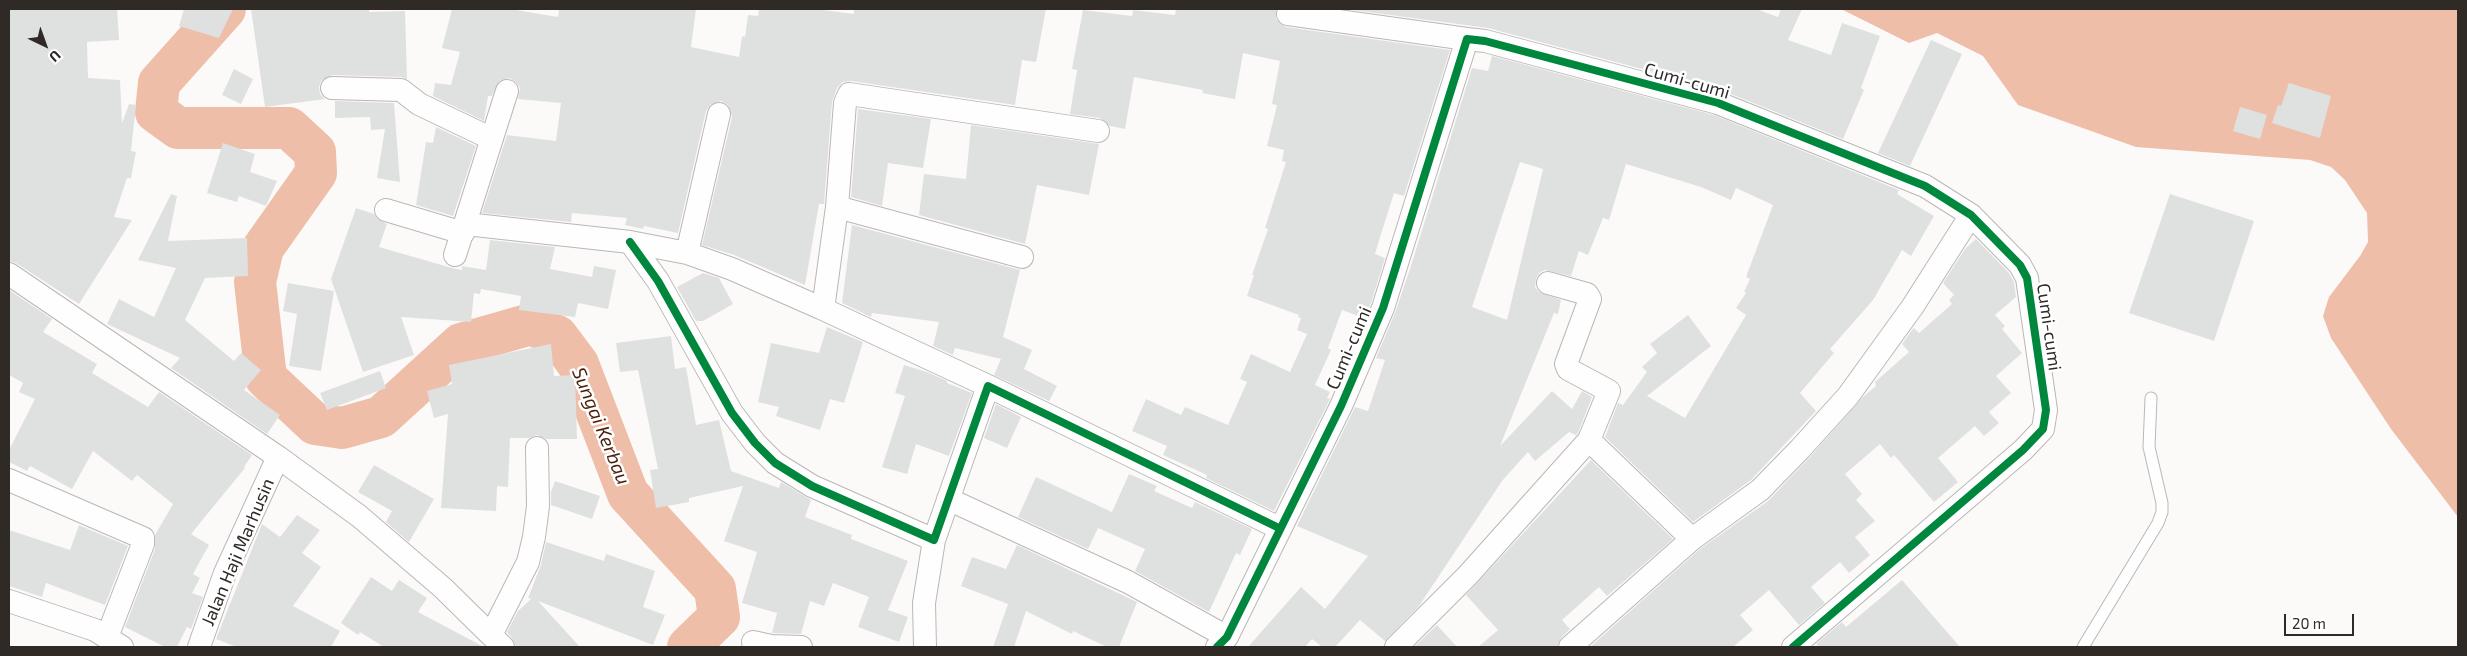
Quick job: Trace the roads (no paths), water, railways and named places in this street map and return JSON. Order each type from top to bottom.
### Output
[{"type":"street","points":[[1288,14],[1467,40]]},
{"type":"street","name":"Cumi-cumi","points":[[1221,644],[1340,406],[1383,308],[1467,40],[1485,41],[1718,104],[1925,186],[1970,214],[2020,265],[2028,278],[2046,410],[2043,428],[2023,450],[1793,647]]},
{"type":"street","points":[[332,88],[400,90],[419,104],[490,138]]},
{"type":"street","points":[[455,255],[490,138],[507,91]]},
{"type":"street","points":[[823,308],[837,207],[844,104],[850,94],[1098,131]]},
{"type":"street","points":[[687,253],[720,114]]},
{"type":"street","points":[[837,207],[1022,257]]},
{"type":"street","points":[[386,210],[464,228],[630,242],[687,253],[732,269],[823,308],[988,386],[1279,528]]},
{"type":"street","points":[[1570,647],[1692,539],[1760,490],[1848,396],[1913,306],[1970,214]]},
{"type":"street","points":[[630,242],[658,281],[732,413],[755,443],[775,463],[812,486],[934,540]]},
{"type":"street","points":[[9,274],[278,457],[360,516],[443,588],[497,641],[528,562],[534,537],[538,506],[537,448]]},
{"type":"street","points":[[1396,647],[1468,575],[1589,440],[1609,390],[1568,369],[1566,364],[1590,299],[1587,294],[1548,282]]},
{"type":"street","points":[[925,647],[924,603],[934,540],[988,386]]},
{"type":"street","points":[[1589,440],[1692,539]]},
{"type":"street","name":"Jalan Haji Marhusin","points":[[199,647],[226,573],[278,457]]},
{"type":"street","points":[[9,480],[143,538],[108,642],[95,630],[9,602]]},
{"type":"street","points":[[948,499],[1128,582],[1221,644]]},
{"type":"street","points":[[753,642],[771,646],[802,647]]},
{"type":"lane","points":[[2083,647],[2158,524],[2162,512],[2162,502],[2149,447],[2151,398]]},
{"type":"waterway","name":"Sungai Kerbau","points":[[225,9],[159,83],[156,112],[178,128],[289,128],[315,152],[316,173],[263,248],[255,282],[266,378],[315,424],[342,428],[381,417],[461,344],[531,324],[557,336],[578,364],[628,494],[715,589],[719,617],[688,647]]}]
